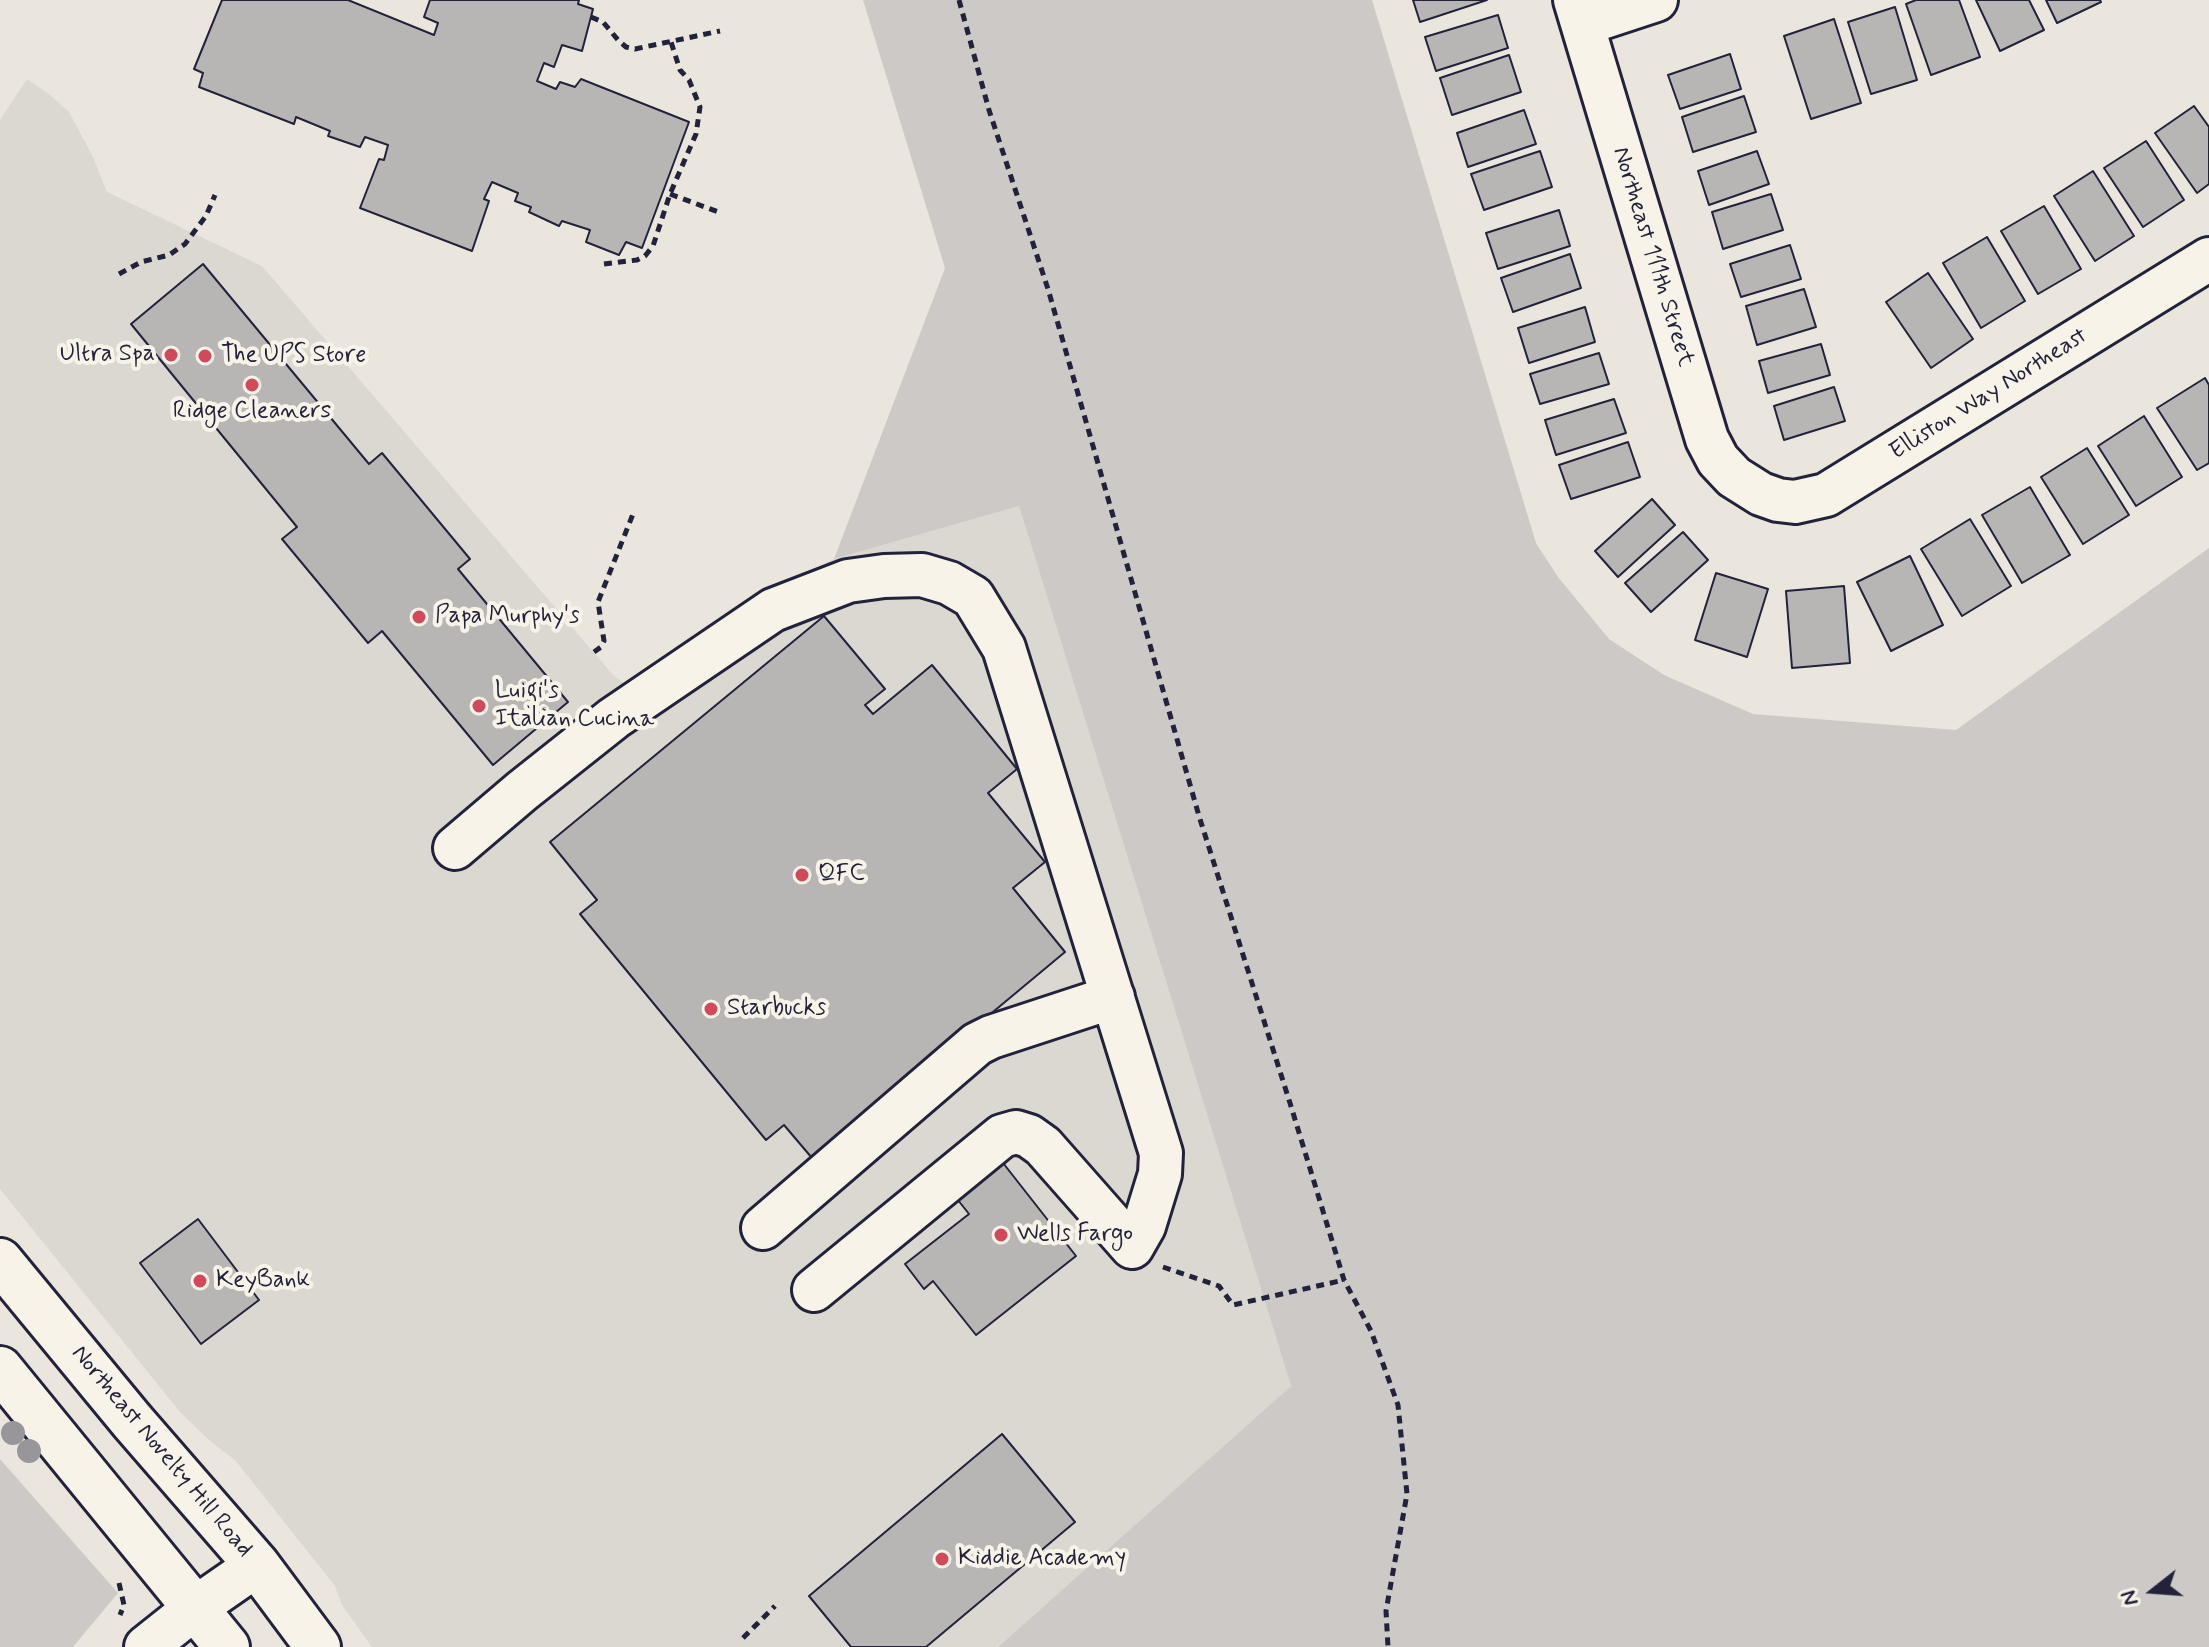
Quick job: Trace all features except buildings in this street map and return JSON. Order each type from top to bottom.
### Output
[{"type":"main road","name":"Northeast Novelty Hill Road","points":[[0,1261],[132,1421],[257,1565],[318,1647]]},
{"type":"main road","points":[[0,1369],[227,1647]]},
{"type":"street","points":[[1579,12],[1656,0]]},
{"type":"street","name":"Northeast 111th Street","points":[[1579,12],[1707,439],[1718,460],[1734,477],[1761,494]]},
{"type":"street","name":"Elliston Way Northeast","points":[[1761,494],[1795,502],[1826,495],[2209,259]]},
{"type":"street","points":[[455,848],[614,718],[773,610],[848,581],[884,576],[922,575],[949,583],[973,597],[1004,648],[1161,1153],[1160,1174],[1144,1226],[1141,1255]]},
{"type":"street","points":[[763,1228],[977,1044],[1113,997]]},
{"type":"street","points":[[814,1290],[1002,1136],[1016,1132],[1029,1136],[1043,1146],[1141,1255]]},
{"type":"street","points":[[146,1647],[257,1565]]},
{"type":"path","points":[[959,0],[989,110],[1048,289],[1199,816],[1344,1280],[1371,1331],[1398,1405],[1407,1494],[1386,1611],[1388,1647]]},
{"type":"path","points":[[591,17],[603,22],[626,47],[645,48],[720,31]]},
{"type":"path","points":[[604,264],[645,256],[653,246],[670,194],[696,134],[700,107],[689,80],[680,70],[671,42]]},
{"type":"path","points":[[670,194],[721,213]]},
{"type":"path","points":[[119,274],[141,262],[169,255],[185,244],[206,216],[215,195]]},
{"type":"path","points":[[594,652],[604,641],[598,602],[633,514]]},
{"type":"path","points":[[1141,1255],[1219,1286],[1233,1305],[1344,1280]]},
{"type":"path","points":[[743,1638],[775,1606]]},
{"type":"shaded area","points":[[863,0],[1372,0],[1536,543],[1558,577],[1609,639],[1664,675],[1753,714],[1956,730],[2209,548],[2209,1647],[998,1647],[1291,1386],[1019,506],[834,559],[945,268]]},
{"type":"shaded area","points":[[27,79],[69,112],[107,192],[262,266],[614,676],[626,684],[637,682],[647,672],[782,584],[834,559],[1019,506],[1291,1386],[998,1647],[372,1647],[342,1605],[335,1586],[235,1460],[180,1412],[0,1189],[0,120]]},
{"type":"shaded area","points":[[0,1459],[118,1593],[73,1647],[0,1647]]},
{"type":"place","name":"Ultra Spa","points":[[171,355]]},
{"type":"place","name":"The UPS Store","points":[[205,356]]},
{"type":"place","name":"Ridge Cleaners","points":[[252,385]]},
{"type":"place","name":"Papa Murphy's","points":[[419,617]]},
{"type":"place","name":"Luigi's Italian Cucina","points":[[479,706]]},
{"type":"place","name":"QFC","points":[[802,875]]},
{"type":"place","name":"Starbucks","points":[[711,1009]]},
{"type":"place","name":"Wells Fargo","points":[[1001,1235]]},
{"type":"place","name":"KeyBank","points":[[200,1281]]},
{"type":"place","name":"Kiddie Academy","points":[[942,1559]]}]
